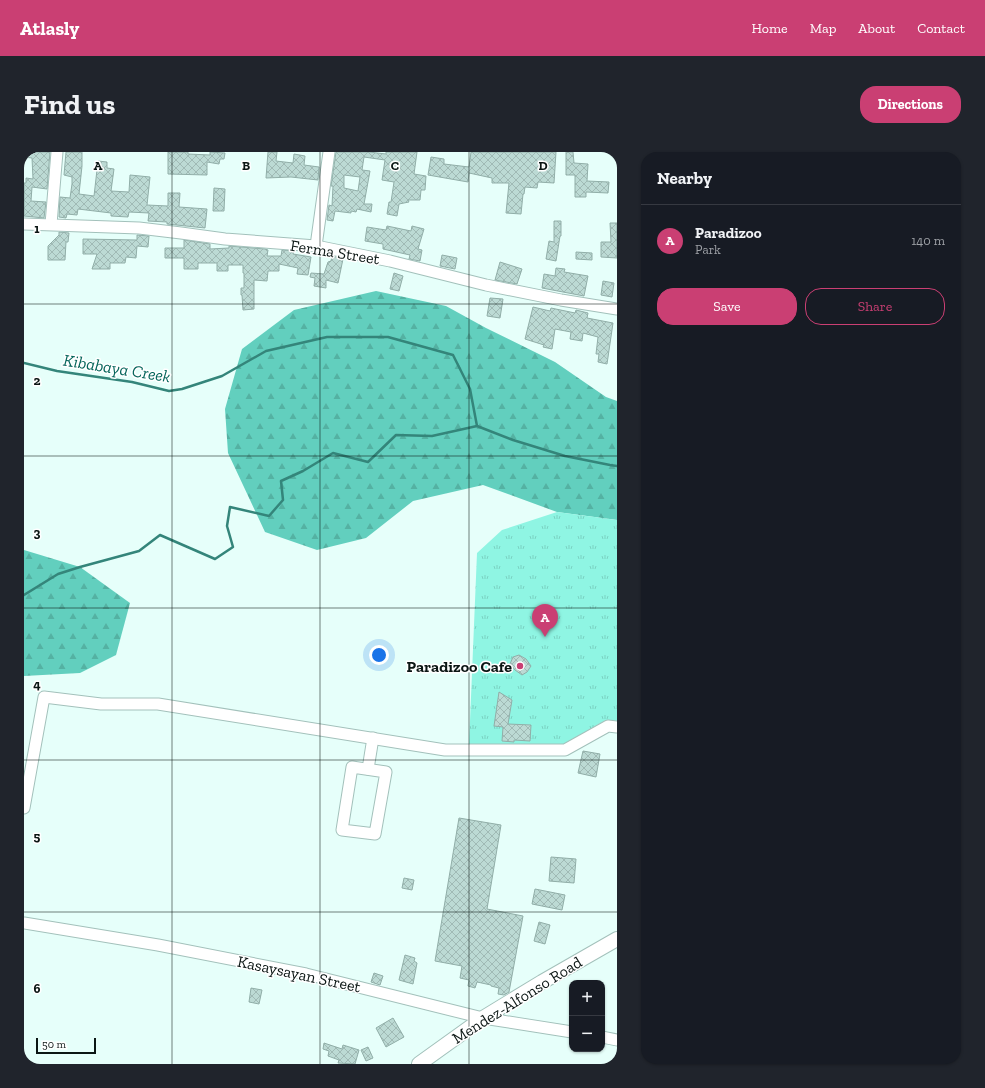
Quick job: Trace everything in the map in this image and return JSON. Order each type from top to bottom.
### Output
[{"type":"main road","name":"Mendez-Alfonso Road","points":[[419,1064],[483,1018],[617,939]]},
{"type":"street","points":[[51,224],[58,152]]},
{"type":"street","points":[[316,246],[329,152]]},
{"type":"street","name":"Ferma Street","points":[[24,224],[139,228],[181,232],[225,239],[316,246],[390,261],[486,285],[561,300],[617,309]]},
{"type":"street","points":[[24,808],[44,697],[102,704],[158,704],[445,750],[565,750],[608,726],[617,726]]},
{"type":"street","points":[[368,770],[373,738]]},
{"type":"street","points":[[352,767],[368,770],[386,772],[375,834],[342,830],[352,767]]},
{"type":"street","name":"Kasaysayan Street","points":[[24,923],[158,945],[306,974],[483,1018],[569,1032]]},
{"type":"street","points":[[605,1038],[617,1040]]},
{"type":"green space","points":[[376,291],[446,306],[486,328],[555,362],[606,397],[617,401],[617,520],[557,512],[483,485],[413,501],[366,538],[317,550],[265,532],[228,453],[225,409],[242,349],[294,310]]},
{"type":"green space","points":[[557,512],[617,520],[617,721],[606,720],[562,745],[469,745],[477,553],[502,530]]},
{"type":"green space","points":[[24,550],[80,567],[130,603],[116,655],[80,673],[24,676]]},
{"type":"building","points":[[24,152],[50,152],[47,189],[32,187],[31,201],[46,202],[44,218],[24,216],[24,183],[26,183],[26,178],[33,179],[32,158],[24,157]]},
{"type":"building","points":[[66,152],[82,152],[79,194],[94,196],[98,161],[107,162],[107,168],[114,169],[111,191],[129,192],[130,175],[150,177],[147,205],[168,206],[168,193],[180,193],[179,207],[207,209],[205,228],[167,224],[167,222],[148,221],[149,213],[129,212],[128,217],[111,216],[111,213],[78,209],[77,215],[67,214],[66,218],[59,217],[60,197],[70,198],[72,184],[72,177],[64,175]]},
{"type":"building","points":[[168,152],[188,152],[188,154],[210,155],[210,152],[225,153],[224,159],[220,159],[219,164],[207,162],[207,175],[168,174]]},
{"type":"building","points":[[268,152],[277,152],[276,161],[293,163],[294,154],[305,156],[304,165],[319,167],[318,180],[291,177],[266,178]]},
{"type":"building","points":[[336,152],[369,152],[386,154],[386,152],[417,152],[414,174],[426,176],[425,190],[421,190],[420,200],[408,200],[409,202],[399,204],[397,216],[387,214],[389,202],[391,202],[394,182],[382,180],[385,160],[364,157],[362,170],[370,171],[364,204],[372,204],[371,212],[357,209],[356,212],[351,211],[351,213],[335,211],[333,221],[327,220],[329,205],[332,206],[333,186],[331,186]],"holes":[[[344,175],[360,177],[358,191],[344,188]]]},
{"type":"building","points":[[471,152],[556,152],[554,183],[538,182],[537,188],[525,187],[521,214],[506,213],[509,183],[492,183],[492,178],[469,173],[468,182],[428,175],[431,157],[444,159],[444,164],[469,167]]},
{"type":"building","points":[[566,152],[573,152],[574,163],[588,164],[587,181],[609,182],[608,193],[586,192],[586,197],[575,197],[575,175],[566,175]]},
{"type":"building","points":[[214,188],[225,189],[224,211],[213,211]]},
{"type":"building","points":[[554,221],[561,221],[561,236],[556,261],[546,259],[549,241],[554,242]]},
{"type":"building","points":[[610,223],[617,223],[617,258],[601,257],[601,242],[611,242]]},
{"type":"building","points":[[387,226],[411,231],[412,226],[424,229],[418,249],[422,250],[420,261],[409,259],[410,255],[383,249],[383,244],[365,241],[367,227],[386,230]]},
{"type":"building","points":[[59,232],[69,233],[68,242],[66,242],[65,260],[48,260],[48,246],[59,235]]},
{"type":"building","points":[[137,235],[149,236],[148,247],[137,246],[136,258],[126,257],[125,263],[110,263],[110,269],[92,269],[97,254],[83,254],[83,239],[137,240]]},
{"type":"building","points":[[184,240],[210,244],[210,249],[229,248],[229,246],[265,249],[268,250],[267,256],[281,256],[282,250],[294,251],[293,254],[311,257],[308,275],[297,274],[298,268],[279,264],[279,271],[268,271],[267,281],[254,280],[254,309],[243,310],[241,288],[244,288],[243,265],[228,265],[228,271],[217,271],[217,263],[198,263],[198,269],[184,269],[184,258],[165,258],[165,248],[184,248]]},
{"type":"building","points":[[576,252],[592,253],[592,260],[576,259]]},
{"type":"building","points":[[442,255],[457,258],[455,269],[440,266]]},
{"type":"building","points":[[332,256],[343,259],[338,283],[326,280],[326,288],[314,286],[315,278],[310,277],[311,273],[324,274],[328,262],[331,261]]},
{"type":"building","points":[[500,262],[522,269],[517,284],[495,280]]},
{"type":"building","points":[[556,268],[565,269],[564,272],[588,276],[584,296],[542,288],[544,274],[555,276]]},
{"type":"building","points":[[394,273],[403,276],[399,291],[390,289]]},
{"type":"building","points":[[603,281],[614,283],[612,297],[601,295]]},
{"type":"building","points":[[490,298],[503,299],[500,318],[487,316]]},
{"type":"building","points":[[533,307],[550,311],[551,308],[575,313],[576,310],[588,313],[587,318],[613,323],[607,364],[598,362],[599,354],[596,354],[598,337],[583,333],[582,341],[570,339],[571,332],[555,329],[552,349],[543,347],[544,345],[525,339]]},
{"type":"building","points":[[519,655],[526,659],[531,666],[527,672],[522,675],[510,664],[513,657]]},
{"type":"building","points":[[499,692],[512,700],[508,724],[531,725],[530,741],[502,741],[503,727],[494,726]]},
{"type":"building","points":[[583,751],[600,754],[596,777],[578,773]]},
{"type":"building","points":[[459,818],[501,825],[487,909],[523,916],[509,992],[504,995],[498,994],[499,988],[491,985],[477,982],[475,988],[468,986],[469,980],[460,978],[462,966],[435,961]]},
{"type":"building","points":[[551,857],[576,859],[574,883],[549,881]]},
{"type":"building","points":[[404,878],[414,880],[412,890],[402,888]]},
{"type":"building","points":[[535,889],[565,895],[562,910],[532,904]]},
{"type":"building","points":[[539,922],[550,925],[545,944],[534,941]]},
{"type":"building","points":[[405,955],[415,958],[414,961],[417,963],[413,984],[399,980]]},
{"type":"building","points":[[374,973],[383,976],[380,985],[371,982]]},
{"type":"building","points":[[251,988],[262,990],[259,1004],[249,1002]]},
{"type":"building","points":[[393,1018],[404,1037],[386,1047],[376,1028]]},
{"type":"building","points":[[324,1043],[342,1049],[343,1045],[359,1050],[355,1064],[338,1063],[339,1060],[328,1056],[329,1051],[323,1049]]},
{"type":"building","points":[[368,1047],[373,1058],[366,1061],[361,1050]]},
{"type":"waterway","name":"Kibabaya Creek","points":[[24,363],[57,371],[132,382],[169,391],[182,389],[222,376],[266,351],[327,337],[388,337],[453,355],[470,389],[477,426]]},
{"type":"waterway","name":"Kibabaya Creek","points":[[24,595],[58,574],[139,551],[160,535],[215,559],[233,547],[227,526],[230,507],[269,516],[283,500],[281,481],[303,471],[333,453],[368,462],[396,435],[432,436],[477,426],[513,440],[565,456],[617,466]]},
{"type":"place","name":"Paradizoo","points":[[545,637]]},
{"type":"place","name":"Paradizoo Cafe","points":[[520,666]]}]
